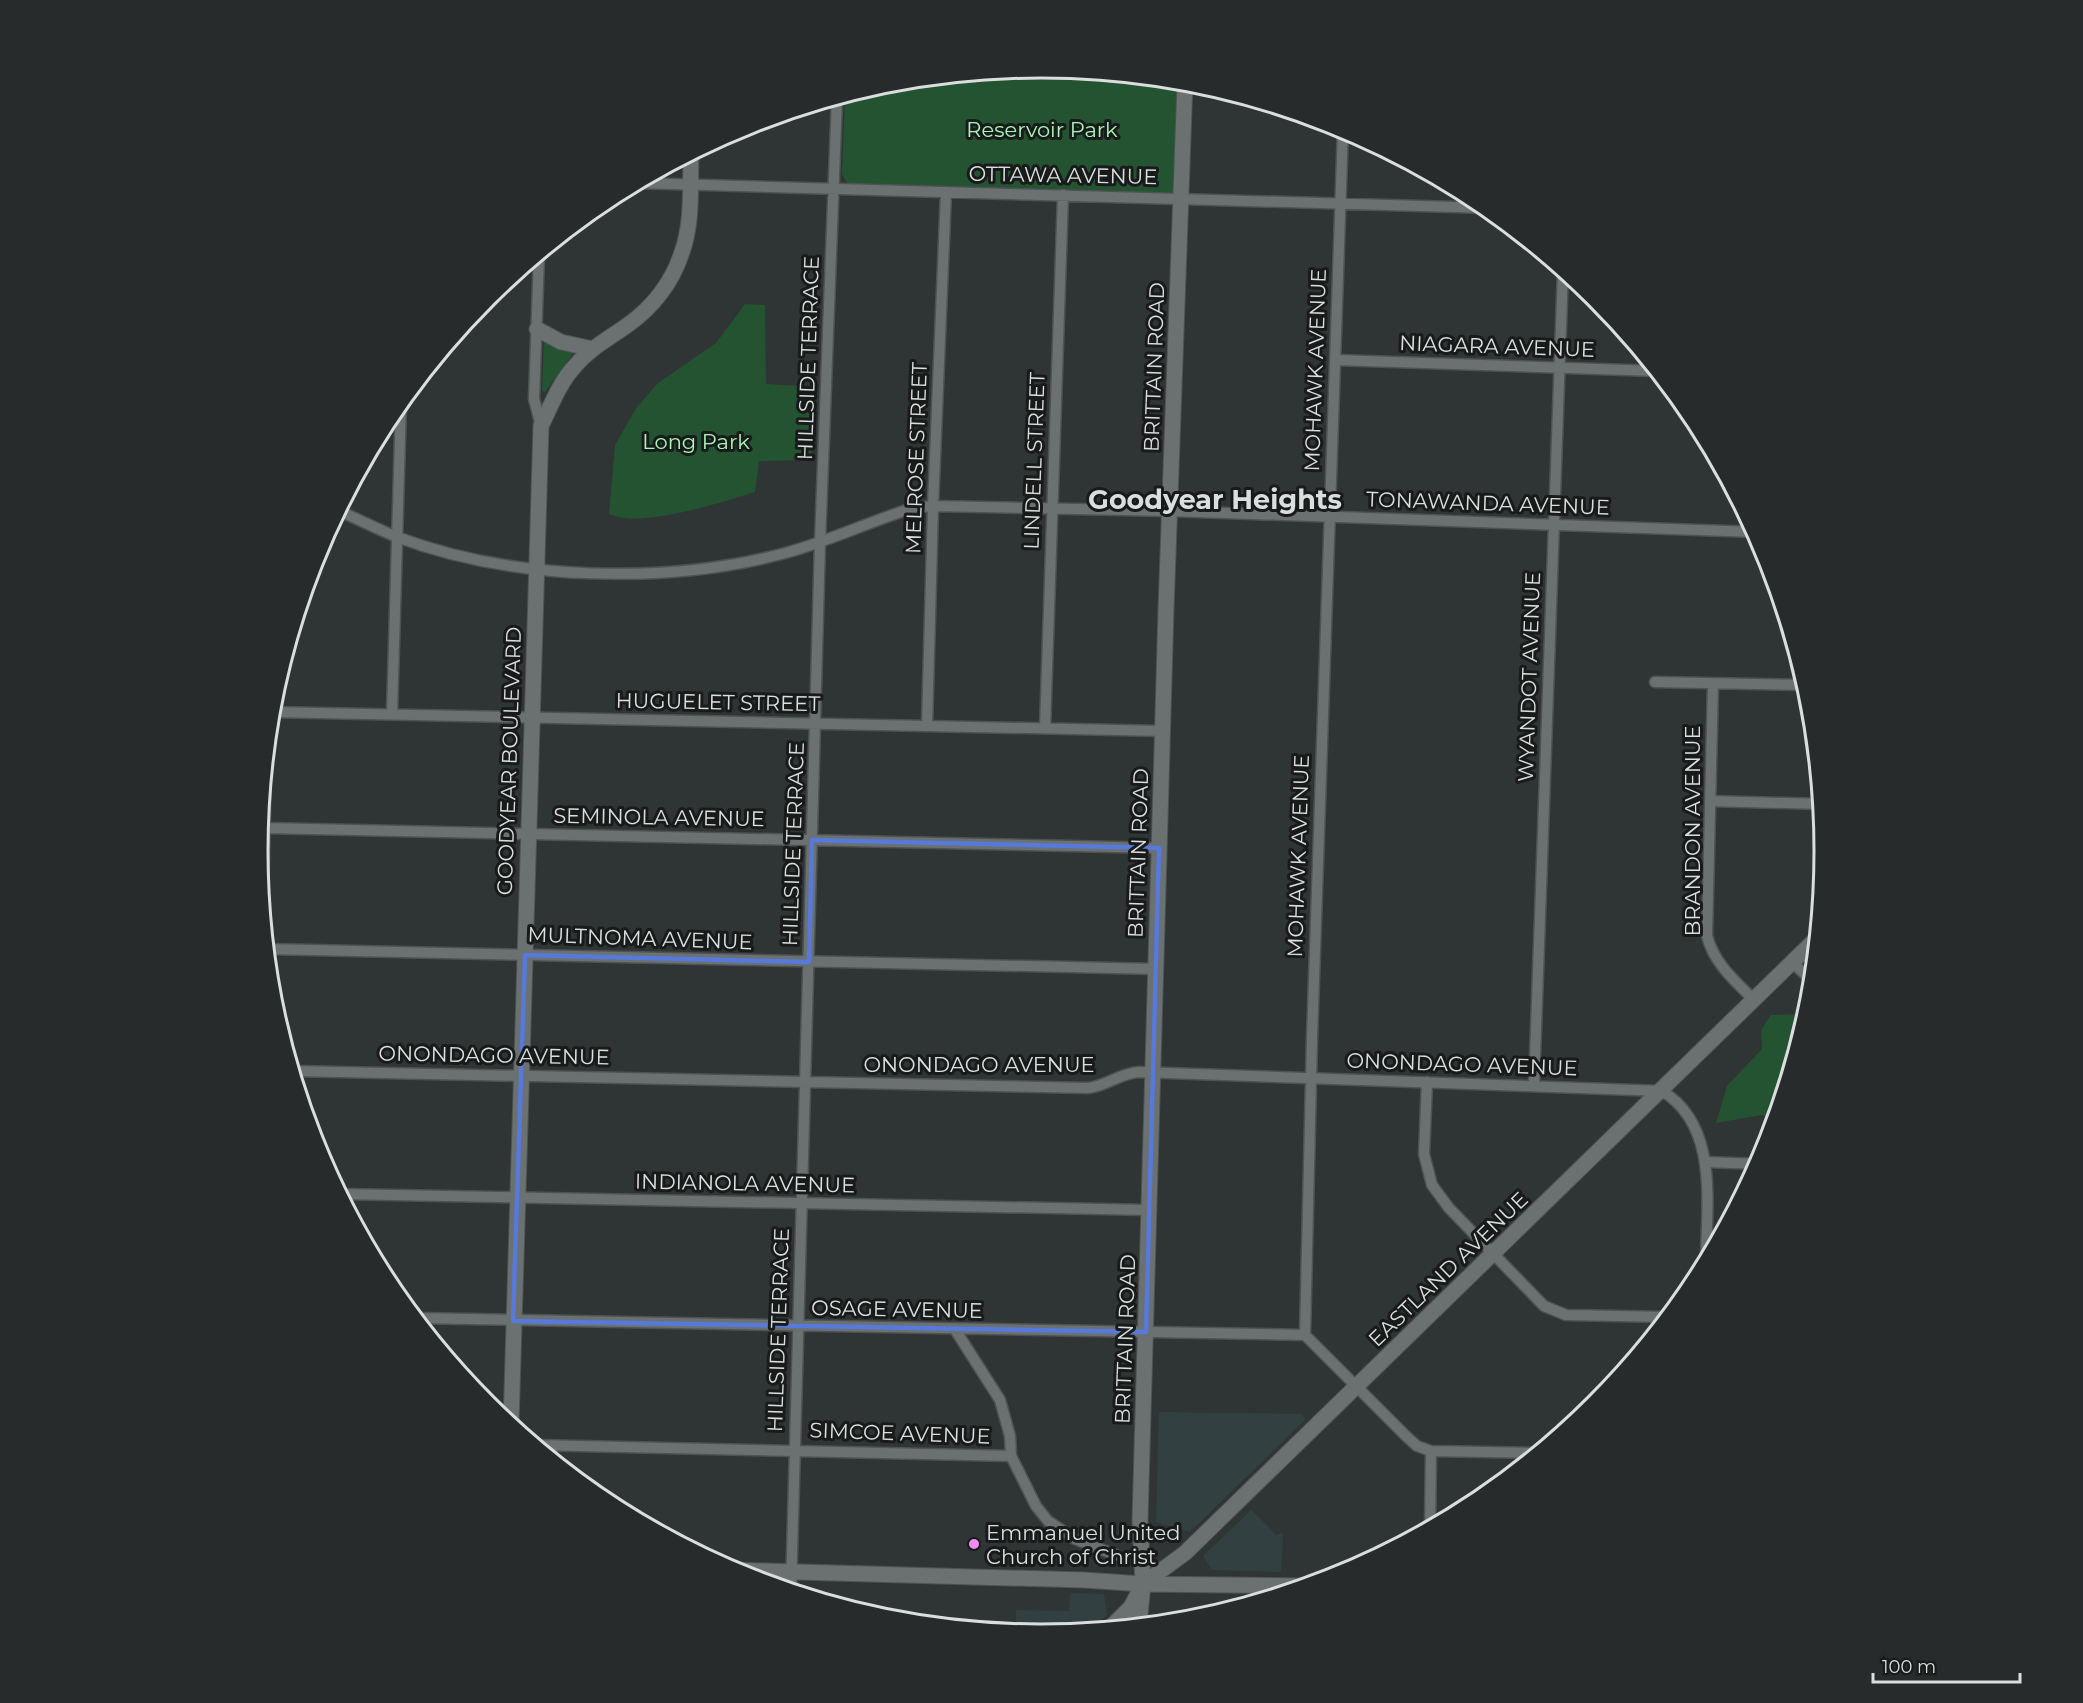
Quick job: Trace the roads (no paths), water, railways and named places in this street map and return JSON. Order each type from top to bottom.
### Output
[{"type":"street","name":"BRITTAIN ROAD","points":[[1140,1618],[1143,1584],[1140,1520],[1159,848],[1185,92]]},
{"type":"street","name":"HILLSIDE TERRACE","points":[[791,1583],[820,542],[837,105]]},
{"type":"street","name":"MOHAWK AVENUE","points":[[1305,1335],[1311,1077],[1343,139]]},
{"type":"street","name":"GOODYEAR BOULEVARD","points":[[511,1414],[541,426],[563,381],[593,349],[636,320],[666,286],[686,240],[691,163]]},
{"type":"street","name":"OTTAWA AVENUE","points":[[653,183],[1182,197],[1470,208]]},
{"type":"street","name":"MELROSE STREET","points":[[927,726],[933,506],[946,192]]},
{"type":"street","name":"LINDELL STREET","points":[[1045,728],[1063,195]]},
{"type":"street","points":[[539,264],[534,399],[541,426]]},
{"type":"street","name":"WYANDOT AVENUE","points":[[1534,1085],[1563,280]]},
{"type":"street","points":[[537,329],[561,342],[593,349]]},
{"type":"street","name":"NIAGARA AVENUE","points":[[1336,360],[1647,371]]},
{"type":"street","points":[[392,714],[400,420]]},
{"type":"street","name":"TONAWANDA AVENUE","points":[[346,514],[397,537],[458,554],[535,568],[610,573],[675,570],[747,560],[820,542],[913,508],[933,506],[1170,511],[1745,532]]},
{"type":"street","points":[[1655,682],[1796,685]]},
{"type":"street","name":"BRANDON AVENUE","points":[[1713,684],[1707,936],[1716,959],[1753,999]]},
{"type":"street","name":"HUGUELET STREET","points":[[281,712],[1163,731]]},
{"type":"street","points":[[1710,801],[1813,804]]},
{"type":"street","name":"SEMINOLA AVENUE","points":[[269,828],[1159,848]]},
{"type":"street","name":"EASTLAND AVENUE","points":[[1118,1620],[1131,1607],[1143,1584],[1185,1553],[1809,946]]},
{"type":"street","name":"MULTNOMA AVENUE","points":[[275,949],[1156,969]]},
{"type":"street","points":[[1792,962],[1804,974]]},
{"type":"street","name":"ONONDAGO AVENUE","points":[[300,1071],[1088,1088],[1103,1085],[1123,1074],[1153,1073],[1662,1091]]},
{"type":"street","points":[[1427,1082],[1424,1154],[1432,1185],[1449,1208],[1544,1306],[1558,1313],[1659,1317]]},
{"type":"street","points":[[1662,1091],[1686,1111],[1695,1127],[1706,1162],[1706,1246]]},
{"type":"street","points":[[1706,1162],[1749,1164]]},
{"type":"street","name":"INDIANOLA AVENUE","points":[[348,1194],[1149,1210]]},
{"type":"street","name":"OSAGE AVENUE","points":[[425,1318],[1305,1335]]},
{"type":"street","points":[[956,1330],[1000,1400],[1008,1426],[1011,1456],[1030,1498],[1048,1521],[1075,1539],[1116,1554]]},
{"type":"street","points":[[1305,1335],[1418,1446],[1431,1451],[1527,1453]]},
{"type":"street","name":"SIMCOE AVENUE","points":[[546,1445],[794,1449],[1011,1456]]},
{"type":"street","points":[[1430,1520],[1431,1451]]},
{"type":"street","points":[[758,1571],[1084,1580],[1143,1584],[1287,1585]]},
{"type":"street","points":[[1262,1584],[1262,1593]]},
{"type":"place","name":"Emmanuel United Church of Christ","points":[[974,1544]]},
{"type":"district","name":"Goodyear Heights","points":[[1215,499]]},
{"type":"park label","name":"Reservoir Park","points":[[1042,129]]},
{"type":"park label","name":"Long Park","points":[[696,441]]}]
